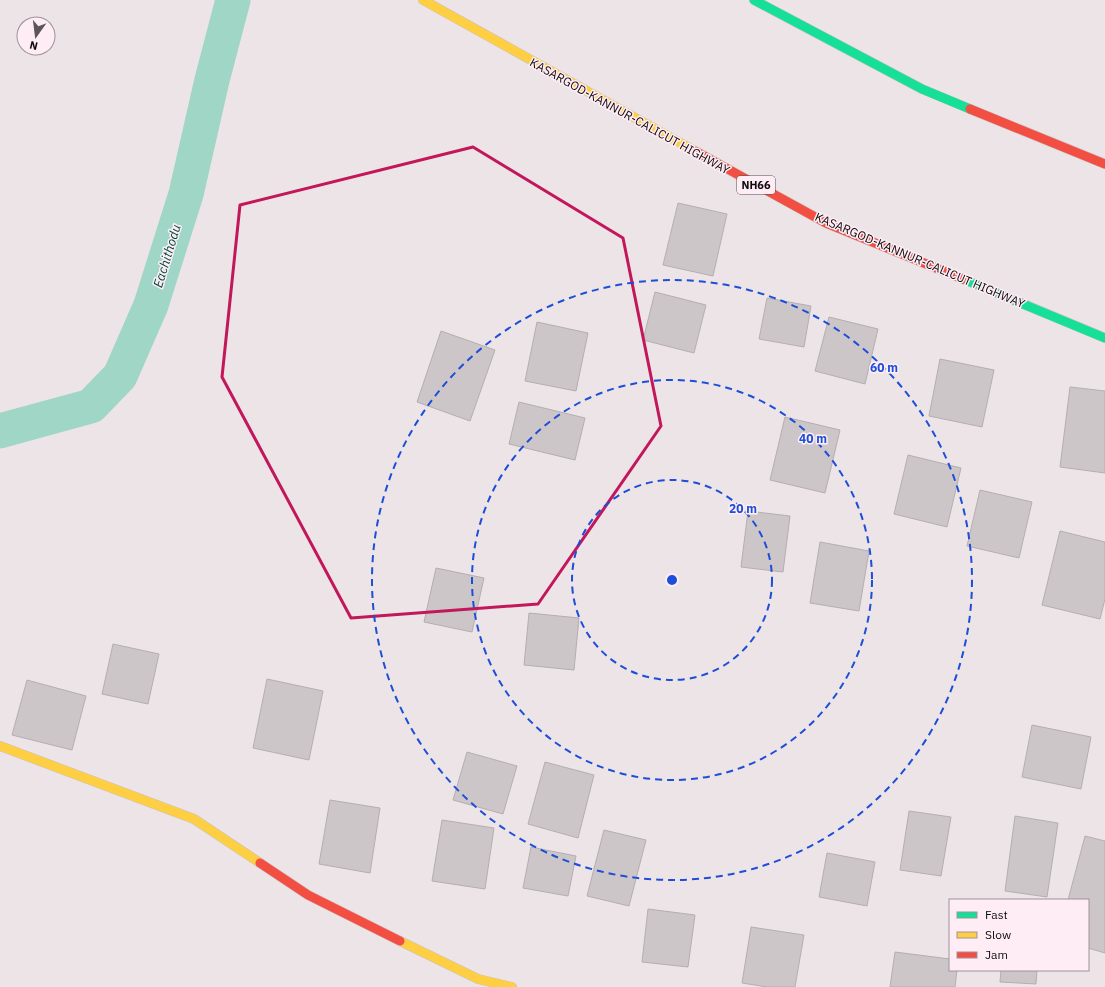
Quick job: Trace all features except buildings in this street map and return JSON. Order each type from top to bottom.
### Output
[{"type":"main road","name":"KASARGOD-KANNUR-CALICUT HIGHWAY","points":[[424,0],[525,58],[826,223],[1105,338]]},
{"type":"main road","points":[[754,0],[922,89],[1105,164]]},
{"type":"main road","points":[[0,746],[194,820],[308,895],[478,979],[512,987]]},
{"type":"highlighted area","points":[[473,147],[623,238],[661,426],[538,604],[351,618],[222,377],[240,205]]},
{"type":"waterway","name":"Eachithodu","points":[[0,431],[91,406],[120,376],[151,305],[186,194],[212,80],[233,0]]},
{"type":"traffic: fast","points":[[754,0],[922,89],[970,109]]},
{"type":"traffic: fast","points":[[963,279],[1105,338]]},
{"type":"traffic: slow","points":[[423,0],[695,151]]},
{"type":"traffic: slow","points":[[0,746],[194,819],[260,863]]},
{"type":"traffic: slow","points":[[400,941],[478,979],[512,987]]},
{"type":"traffic: jam","points":[[970,109],[1105,164]]},
{"type":"traffic: jam","points":[[695,151],[826,223],[963,279]]},
{"type":"traffic: jam","points":[[260,863],[308,895],[400,941]]}]
